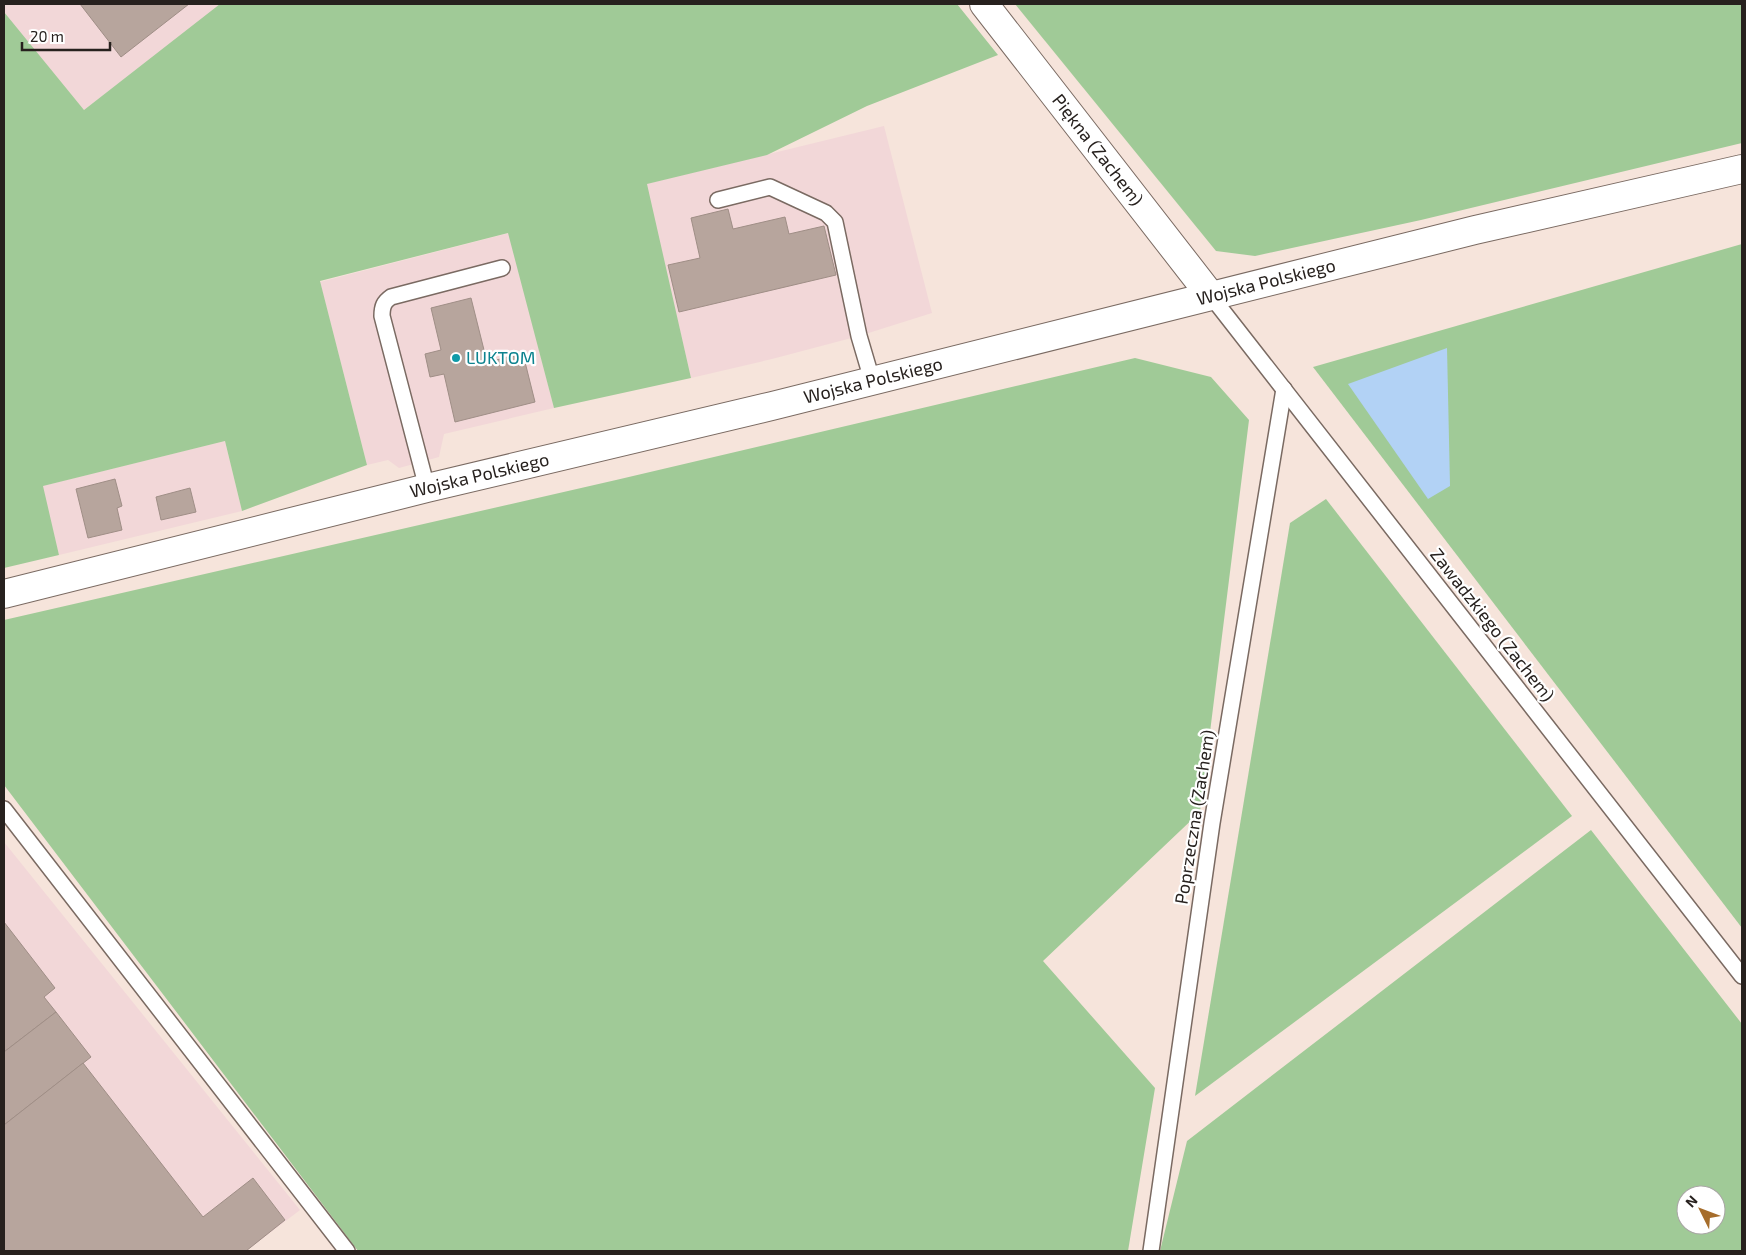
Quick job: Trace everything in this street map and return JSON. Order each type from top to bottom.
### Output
[{"type":"street","name":"Piękna (Zachem)","points":[[984,4],[1212,296]]},
{"type":"street","name":"Wojska Polskiego","points":[[4,594],[427,488],[772,406],[1475,230],[1742,169]]},
{"type":"lane","points":[[718,200],[770,187],[810,205],[833,218],[859,336],[872,380]]},
{"type":"lane","points":[[427,488],[382,316],[382,309],[392,296],[502,268]]},
{"type":"lane","name":"Zawadzkiego (Zachem)","points":[[1212,296],[1742,976]]},
{"type":"lane","name":"Poprzeczna (Zachem)","points":[[1151,1251],[1212,823],[1284,389]]},
{"type":"lane","points":[[4,809],[348,1251]]},
{"type":"shaded area","points":[[4,4],[222,4],[84,110],[4,14]]},
{"type":"shaded area","points":[[884,126],[932,313],[859,336],[691,378],[646,184]]},
{"type":"shaded area","points":[[509,233],[554,408],[444,434],[439,457],[399,468],[388,460],[367,465],[320,282]]},
{"type":"shaded area","points":[[225,441],[242,511],[59,555],[42,486]]},
{"type":"shaded area","points":[[4,842],[300,1210],[246,1251],[4,1251]]},
{"type":"green space","points":[[220,4],[957,4],[998,55],[867,106],[767,155],[647,184],[691,378],[554,408],[508,233],[320,281],[367,465],[242,511],[225,441],[43,486],[59,555],[4,568],[4,12],[84,110]]},
{"type":"green space","points":[[1015,4],[1742,4],[1742,143],[1421,220],[1255,256],[1216,251]]},
{"type":"green space","points":[[1742,244],[1742,928],[1313,367]]},
{"type":"green space","points":[[1135,358],[1211,377],[1249,420],[1200,812],[1043,961],[1155,1088],[1128,1251],[358,1251],[4,785],[4,620],[616,480]]},
{"type":"green space","points":[[1326,499],[1572,816],[1195,1096],[1290,523]]},
{"type":"green space","points":[[1591,830],[1742,1024],[1742,1251],[1160,1251],[1187,1141]]},
{"type":"water","points":[[1447,348],[1450,486],[1428,499],[1348,384]]},
{"type":"building","points":[[80,4],[189,4],[121,57]]},
{"type":"building","points":[[728,209],[733,229],[785,217],[789,234],[824,226],[836,275],[679,312],[668,265],[700,258],[691,218]]},
{"type":"building","name":"LUKTOM","points":[[471,298],[487,362],[523,354],[535,402],[455,422],[444,374],[430,377],[425,354],[441,350],[431,308]]},
{"type":"building","points":[[115,479],[122,506],[117,508],[122,530],[88,538],[76,489]]},
{"type":"building","points":[[190,488],[196,512],[161,520],[156,497]]},
{"type":"building","points":[[4,922],[55,988],[44,997],[56,1012],[4,1052]]},
{"type":"building","points":[[56,1012],[91,1057],[4,1125],[4,1052]]},
{"type":"building","points":[[83,1063],[203,1217],[253,1178],[285,1220],[246,1251],[4,1251],[4,1125]]},
{"type":"place","name":"LUKTOM","points":[[456,358]]}]
